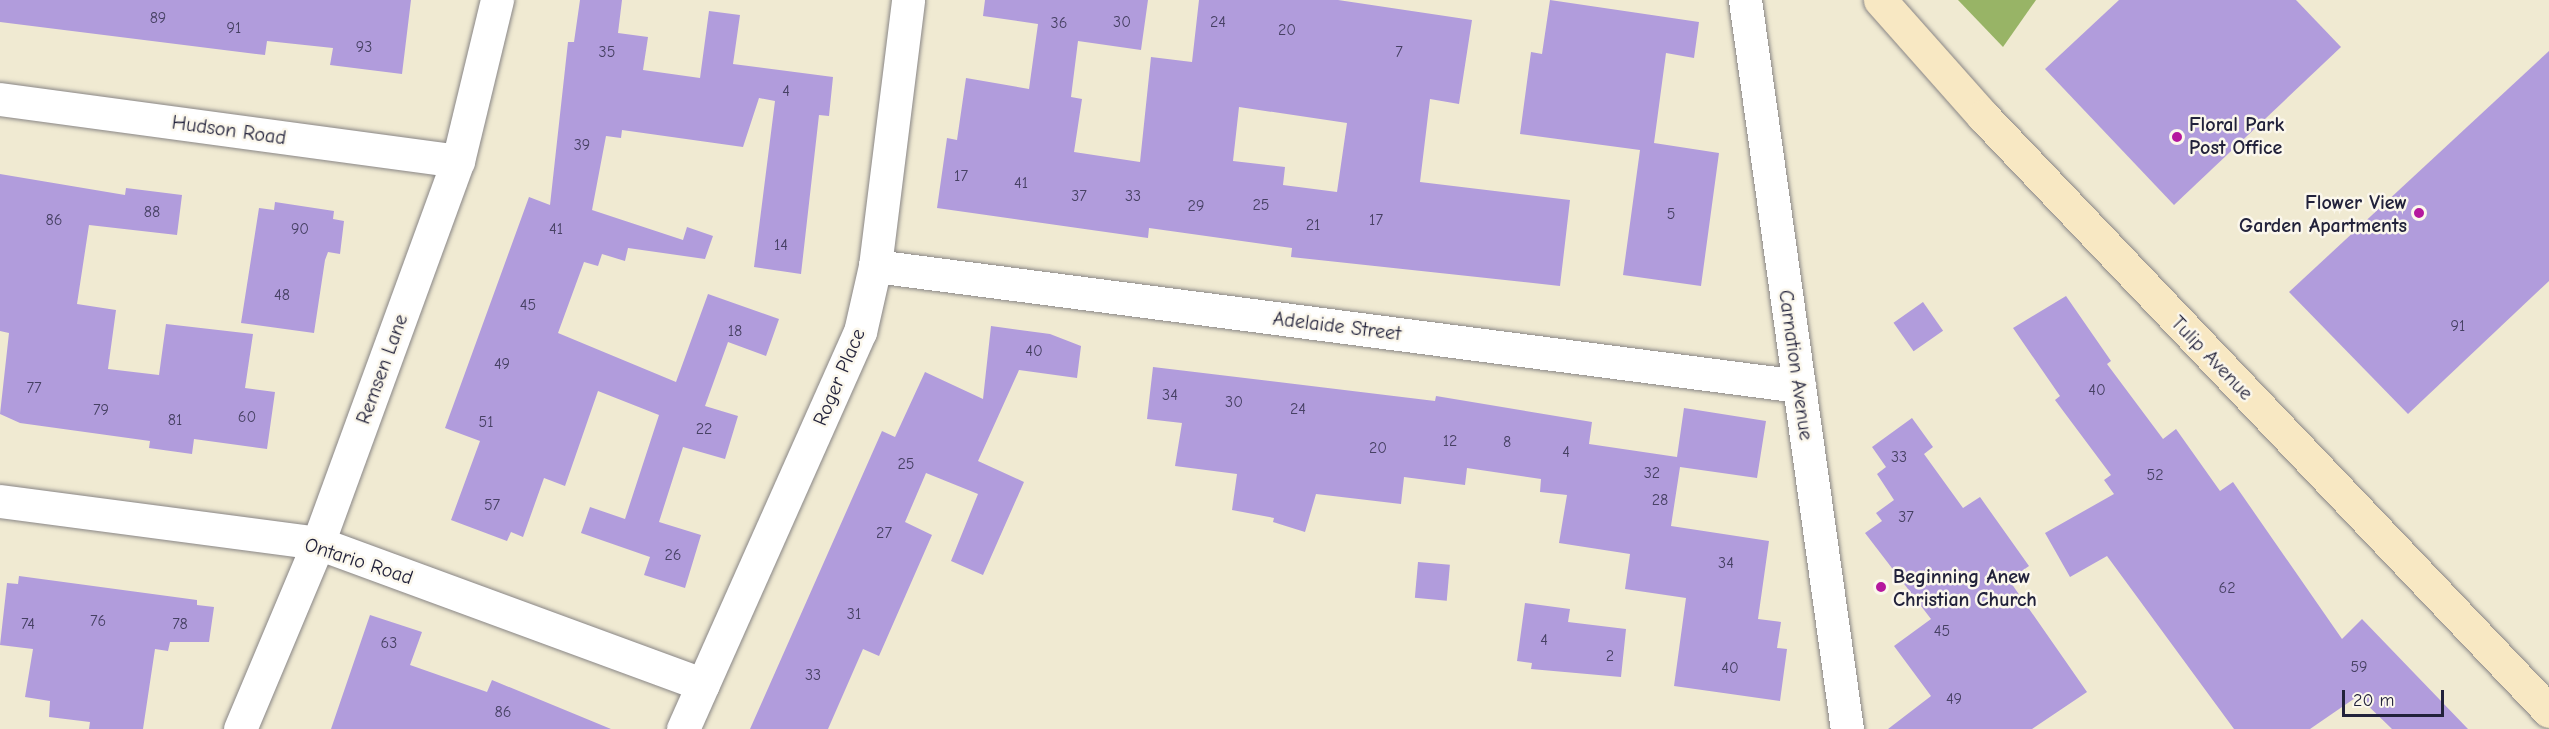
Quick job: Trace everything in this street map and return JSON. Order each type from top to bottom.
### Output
[{"type":"main road","name":"Tulip Avenue","points":[[1880,0],[2036,173],[2549,711]]},
{"type":"street","name":"Remsen Lane","points":[[240,729],[318,543],[458,160],[497,0]]},
{"type":"street","name":"Roger Place","points":[[683,729],[860,332],[875,266],[908,0]]},
{"type":"street","name":"Carnation Avenue","points":[[1745,0],[1847,729]]},
{"type":"street","name":"Hudson Road","points":[[0,99],[458,160]]},
{"type":"street","name":"Adelaide Street","points":[[875,266],[1799,386]]},
{"type":"street","name":"Ontario Road","points":[[0,501],[318,543],[703,686]]},
{"type":"green space","points":[[1958,0],[2036,0],[2003,47]]},
{"type":"building","points":[[0,0],[411,0],[402,74],[330,65],[333,48],[267,41],[265,55],[0,22]]},
{"type":"building","points":[[580,0],[622,0],[618,33],[648,37],[643,70],[700,78],[709,11],[740,15],[733,64],[833,77],[829,116],[819,115],[801,274],[754,267],[775,101],[759,98],[743,147],[622,130],[621,138],[606,136],[592,210],[683,240],[687,227],[713,236],[705,259],[628,248],[625,261],[602,254],[598,266],[584,262],[558,333],[676,382],[708,294],[779,319],[766,356],[728,342],[705,406],[738,416],[725,459],[683,447],[659,522],[701,535],[685,588],[644,575],[650,557],[581,533],[590,507],[625,519],[659,415],[598,391],[565,486],[544,478],[523,537],[511,532],[507,541],[451,520],[480,441],[445,428],[529,197],[550,205],[568,42],[574,42]]},
{"type":"building","points":[[985,0],[1148,0],[1141,50],[1078,41],[1071,97],[1082,99],[1074,152],[1140,162],[1151,57],[1192,62],[1199,0],[1338,0],[1472,20],[1459,104],[1430,99],[1420,182],[1570,200],[1560,286],[1291,257],[1292,248],[1149,228],[1148,238],[937,208],[947,138],[957,140],[966,78],[1029,89],[1038,24],[983,16]],"holes":[[[1239,107],[1347,123],[1337,192],[1283,185],[1285,167],[1233,161]]]},
{"type":"building","points":[[1550,0],[1699,22],[1694,58],[1666,53],[1654,143],[1719,153],[1701,286],[1623,275],[1640,150],[1520,134],[1531,52],[1542,54]]},
{"type":"building","name":"Floral Park Post Office","points":[[2119,0],[2296,0],[2341,47],[2174,205],[2045,69]]},
{"type":"building","points":[[2549,51],[2549,281],[2408,414],[2289,292]]},
{"type":"building","points":[[0,174],[125,195],[126,188],[182,195],[177,235],[89,225],[77,304],[116,310],[108,369],[159,375],[166,324],[253,334],[245,388],[275,392],[267,449],[194,439],[192,454],[149,448],[150,441],[20,423],[0,414],[9,333],[0,331]]},
{"type":"building","points":[[275,202],[334,211],[333,219],[344,221],[340,254],[328,252],[325,260],[314,333],[241,323],[259,208],[274,210]]},
{"type":"building","points":[[2066,296],[2111,361],[2107,364],[2163,439],[2176,429],[2220,491],[2233,482],[2342,639],[2362,619],[2468,729],[2392,729],[2358,696],[2310,729],[2234,729],[2107,556],[2070,577],[2045,533],[2114,494],[2104,480],[2111,475],[2055,400],[2060,396],[2013,328]]},
{"type":"building","points":[[1923,302],[1943,331],[1914,351],[1894,323]]},
{"type":"building","points":[[991,326],[1050,334],[1081,346],[1077,378],[1019,370],[978,461],[1024,482],[983,575],[951,561],[978,494],[926,473],[905,522],[932,535],[879,656],[863,649],[828,729],[750,729],[882,431],[895,437],[925,372],[983,399]]},
{"type":"building","points":[[1153,367],[1435,401],[1436,396],[1592,422],[1589,444],[1677,457],[1684,408],[1766,421],[1757,478],[1680,467],[1671,526],[1769,541],[1758,619],[1781,622],[1777,648],[1787,649],[1780,701],[1674,686],[1686,598],[1625,589],[1630,554],[1559,543],[1567,495],[1540,492],[1541,479],[1467,468],[1465,485],[1404,477],[1401,504],[1316,494],[1305,532],[1273,522],[1274,518],[1232,510],[1237,474],[1175,466],[1182,423],[1147,419]]},
{"type":"building","points":[[1912,418],[1933,447],[1924,454],[1963,508],[1980,497],[2029,566],[2009,580],[2087,692],[2032,729],[1888,729],[1931,696],[1894,646],[1931,619],[1865,533],[1882,521],[1876,513],[1894,500],[1877,474],[1886,467],[1872,447]]},
{"type":"building","points":[[1418,562],[1450,565],[1447,601],[1415,598]]},
{"type":"building","points":[[19,576],[197,600],[197,605],[214,607],[209,642],[170,642],[168,651],[155,649],[143,729],[89,729],[90,722],[49,717],[50,701],[25,697],[33,649],[0,645],[7,583],[18,584]]},
{"type":"building","points":[[1525,603],[1570,609],[1568,622],[1626,629],[1621,677],[1531,669],[1532,663],[1517,661]]},
{"type":"building","points":[[370,615],[422,632],[410,665],[487,692],[492,680],[611,729],[331,729]]},
{"type":"place","name":"Floral Park Post Office","points":[[2177,137]]},
{"type":"place","name":"Flower View Garden Apartments","points":[[2419,213]]},
{"type":"place","name":"Beginning Anew Christian Church","points":[[1881,587]]}]
